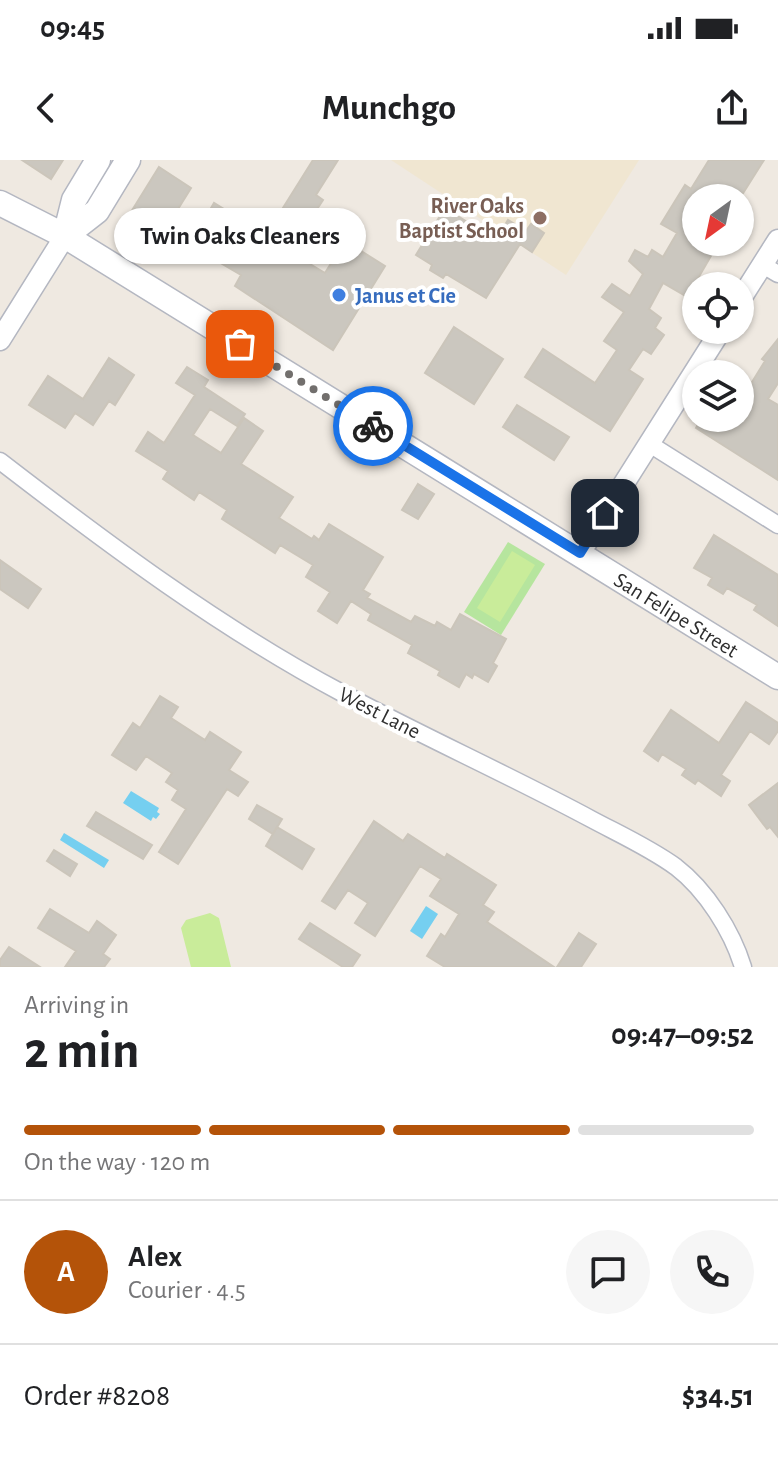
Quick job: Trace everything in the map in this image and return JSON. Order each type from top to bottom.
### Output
[{"type":"main road","points":[[65,236],[74,200],[98,160]]},
{"type":"main road","points":[[65,236],[97,211],[128,160]]},
{"type":"main road","name":"San Felipe Street","points":[[0,203],[65,236],[778,677]]},
{"type":"street","points":[[0,340],[65,236]]},
{"type":"street","points":[[754,286],[770,269],[778,240]]},
{"type":"street","points":[[580,553],[712,344]]},
{"type":"street","points":[[648,443],[778,525]]},
{"type":"street","name":"West Lane","points":[[0,461],[158,579],[247,637],[341,692],[560,802],[678,869],[725,926],[743,967]]},
{"type":"shaded area","name":"River Oaks Baptist School","points":[[391,160],[639,160],[566,275]]},
{"type":"green space","points":[[508,542],[545,564],[501,635],[464,612]]},
{"type":"green space","points":[[512,551],[535,565],[500,622],[477,608]]},
{"type":"green space","points":[[210,913],[219,918],[231,967],[191,967],[181,928],[186,920]]},
{"type":"water","points":[[131,791],[159,808],[157,812],[160,814],[156,819],[153,817],[151,821],[123,803]]},
{"type":"water","points":[[64,833],[109,860],[104,868],[60,840]]},
{"type":"water","points":[[426,906],[438,914],[422,939],[410,931]]},
{"type":"building","points":[[22,160],[63,160],[51,179]]},
{"type":"building","points":[[313,160],[338,160],[316,195],[323,200],[304,229],[314,235],[300,258],[325,273],[345,241],[385,266],[333,350],[235,286],[241,275],[190,245],[214,203],[266,235]]},
{"type":"building","points":[[709,160],[764,160],[749,184],[694,184]]},
{"type":"building","points":[[159,167],[191,188],[155,246],[123,225]]},
{"type":"building","points":[[682,190],[682,256],[711,256],[702,272],[682,272],[682,294],[663,283],[649,309],[661,318],[655,328],[664,335],[651,354],[643,349],[629,370],[643,379],[610,431],[525,377],[543,349],[595,383],[617,350],[604,341],[624,312],[602,297],[612,284],[630,296],[643,274],[629,261],[635,250],[648,257],[652,250],[663,257],[677,233],[661,224]]},
{"type":"building","points":[[445,208],[496,240],[508,220],[526,231],[531,224],[544,233],[532,252],[520,244],[486,298],[446,274],[443,278],[430,270],[432,265],[416,255]]},
{"type":"building","points":[[454,327],[503,359],[474,404],[425,373]]},
{"type":"building","points":[[778,339],[778,383],[768,399],[778,405],[778,480],[702,432],[754,432],[754,379],[765,361],[762,359]]},
{"type":"building","points":[[109,358],[134,375],[115,405],[109,401],[93,425],[75,413],[65,428],[29,405],[48,376],[83,399]]},
{"type":"building","points":[[187,367],[208,380],[204,387],[245,414],[237,426],[210,409],[193,435],[221,453],[244,418],[263,431],[241,464],[293,497],[279,518],[312,539],[314,536],[319,540],[329,524],[383,557],[363,590],[370,594],[367,598],[411,622],[415,616],[451,630],[460,614],[506,639],[493,663],[497,666],[488,682],[474,674],[472,678],[466,674],[459,687],[438,675],[440,671],[408,653],[412,645],[368,620],[371,614],[351,601],[337,623],[318,611],[330,592],[306,577],[313,565],[280,545],[275,553],[222,519],[227,510],[199,492],[194,500],[163,479],[168,471],[136,451],[148,432],[164,443],[195,395],[176,383]]},
{"type":"building","points":[[517,405],[569,437],[554,460],[503,427]]},
{"type":"building","points":[[418,484],[434,494],[418,519],[402,510]]},
{"type":"building","points":[[714,535],[778,575],[778,626],[754,610],[757,605],[727,588],[723,594],[708,585],[712,578],[694,568]]},
{"type":"building","points":[[0,560],[41,589],[28,608],[0,589]]},
{"type":"building","points":[[160,696],[178,707],[171,718],[205,740],[210,732],[241,752],[229,770],[248,782],[238,796],[227,789],[178,864],[159,852],[186,809],[172,800],[178,790],[166,782],[172,773],[146,756],[136,770],[112,755],[133,723],[140,728]]},
{"type":"building","points":[[746,702],[778,723],[778,731],[769,744],[750,731],[721,775],[730,781],[721,796],[698,780],[695,784],[682,775],[686,769],[662,754],[658,761],[644,751],[671,710],[719,743]]},
{"type":"building","points":[[778,783],[778,837],[770,827],[767,829],[749,805]]},
{"type":"building","points":[[257,805],[282,819],[273,834],[249,819]]},
{"type":"building","points":[[96,812],[152,845],[143,859],[87,826]]},
{"type":"building","points":[[374,821],[403,841],[408,834],[445,858],[447,854],[496,885],[483,905],[494,912],[487,922],[554,967],[445,967],[427,956],[441,934],[445,937],[459,914],[430,896],[441,879],[420,866],[375,936],[355,923],[368,903],[348,890],[335,909],[322,901]]},
{"type":"building","points":[[277,827],[314,849],[302,869],[266,846]]},
{"type":"building","points":[[54,850],[77,864],[70,876],[47,861]]},
{"type":"building","points":[[50,909],[89,933],[97,921],[116,935],[103,954],[110,959],[104,967],[65,967],[76,951],[38,928]]},
{"type":"building","points":[[310,923],[360,955],[352,967],[343,967],[299,939]]},
{"type":"building","points":[[579,933],[596,944],[581,967],[557,967]]},
{"type":"building","points":[[9,947],[40,967],[0,967],[0,960]]},
{"type":"way so far","points":[[240,344],[373,426]]},
{"type":"place","name":"River Oaks Baptist School","points":[[540,218]]},
{"type":"place","name":"Janus et Cie","points":[[339,295]]},
{"type":"place","name":"Twin Oaks Cleaners","points":[[240,344]]},
{"type":"route","points":[[373,426],[580,553],[605,513]]}]
